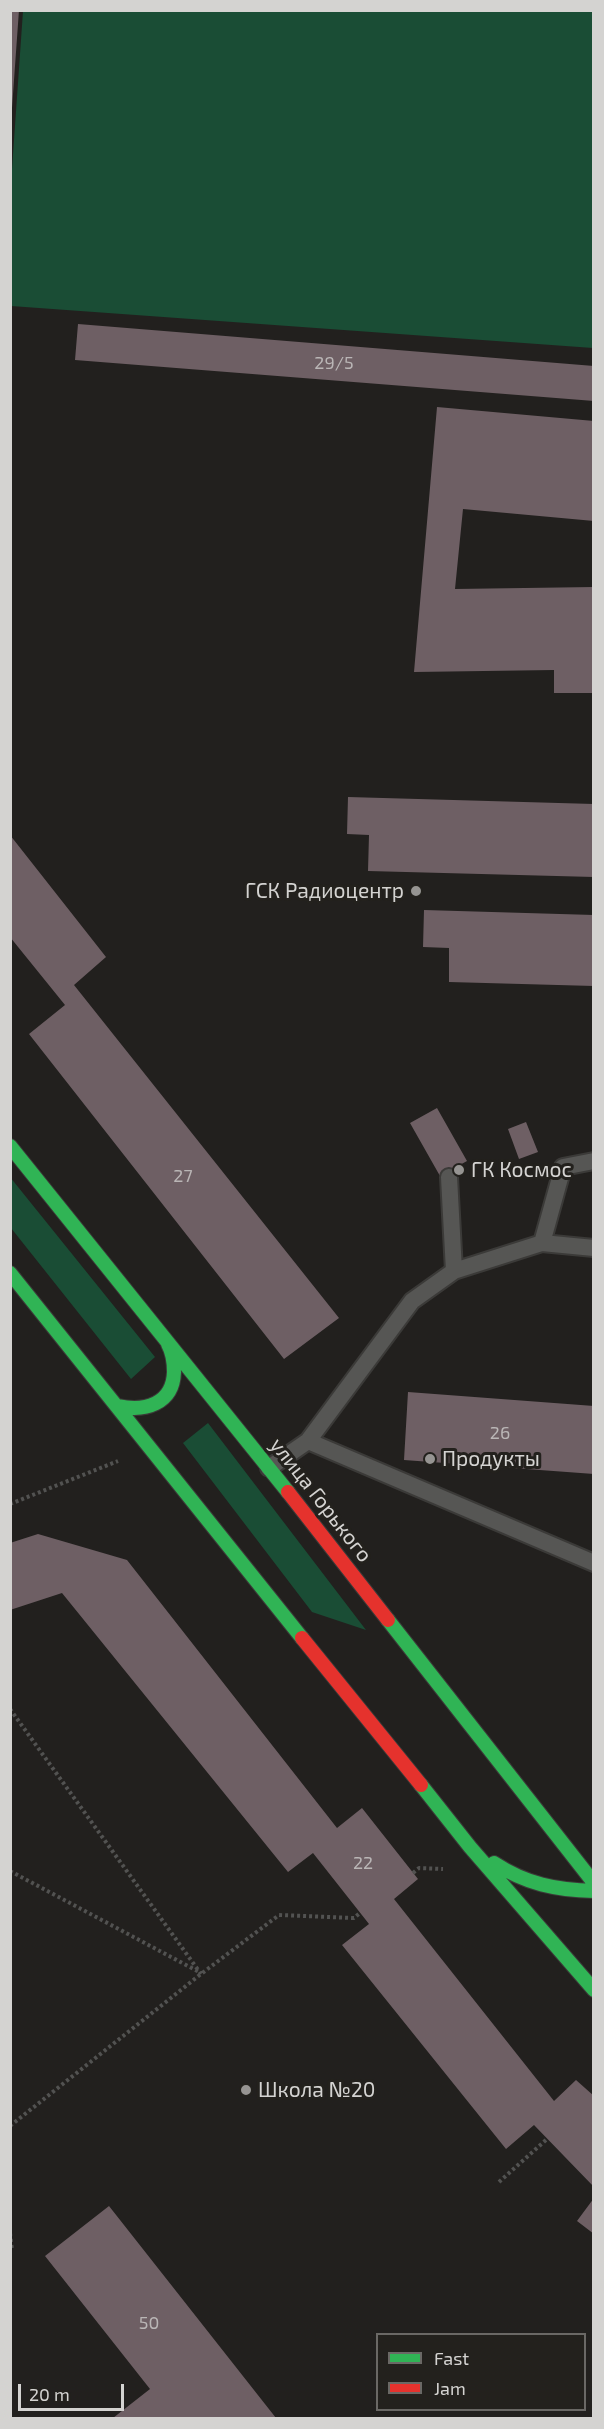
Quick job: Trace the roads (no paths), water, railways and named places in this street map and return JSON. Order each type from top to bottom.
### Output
[{"type":"main road","name":"улица Горького","points":[[10,1146],[168,1344],[270,1467],[594,1883]]},
{"type":"main road","points":[[10,1273],[470,1847],[594,1990]]},
{"type":"main road","points":[[118,1406],[142,1409],[155,1404],[169,1394],[176,1374],[168,1344]]},
{"type":"main road","points":[[470,1847],[517,1879],[555,1890],[594,1892]]},
{"type":"lane","points":[[542,1243],[563,1167],[594,1161]]},
{"type":"lane","points":[[449,1177],[454,1271]]},
{"type":"lane","points":[[270,1467],[308,1441],[412,1301],[454,1271],[542,1243],[594,1248]]},
{"type":"lane","points":[[308,1441],[594,1563]]},
{"type":"place","name":"ГСК Радиоцентр","points":[[416,891]]},
{"type":"place","name":"ГК Космос","points":[[459,1170]]},
{"type":"place","name":"Продукты","points":[[430,1459]]},
{"type":"place","name":"Школа №20","points":[[246,2090]]}]
